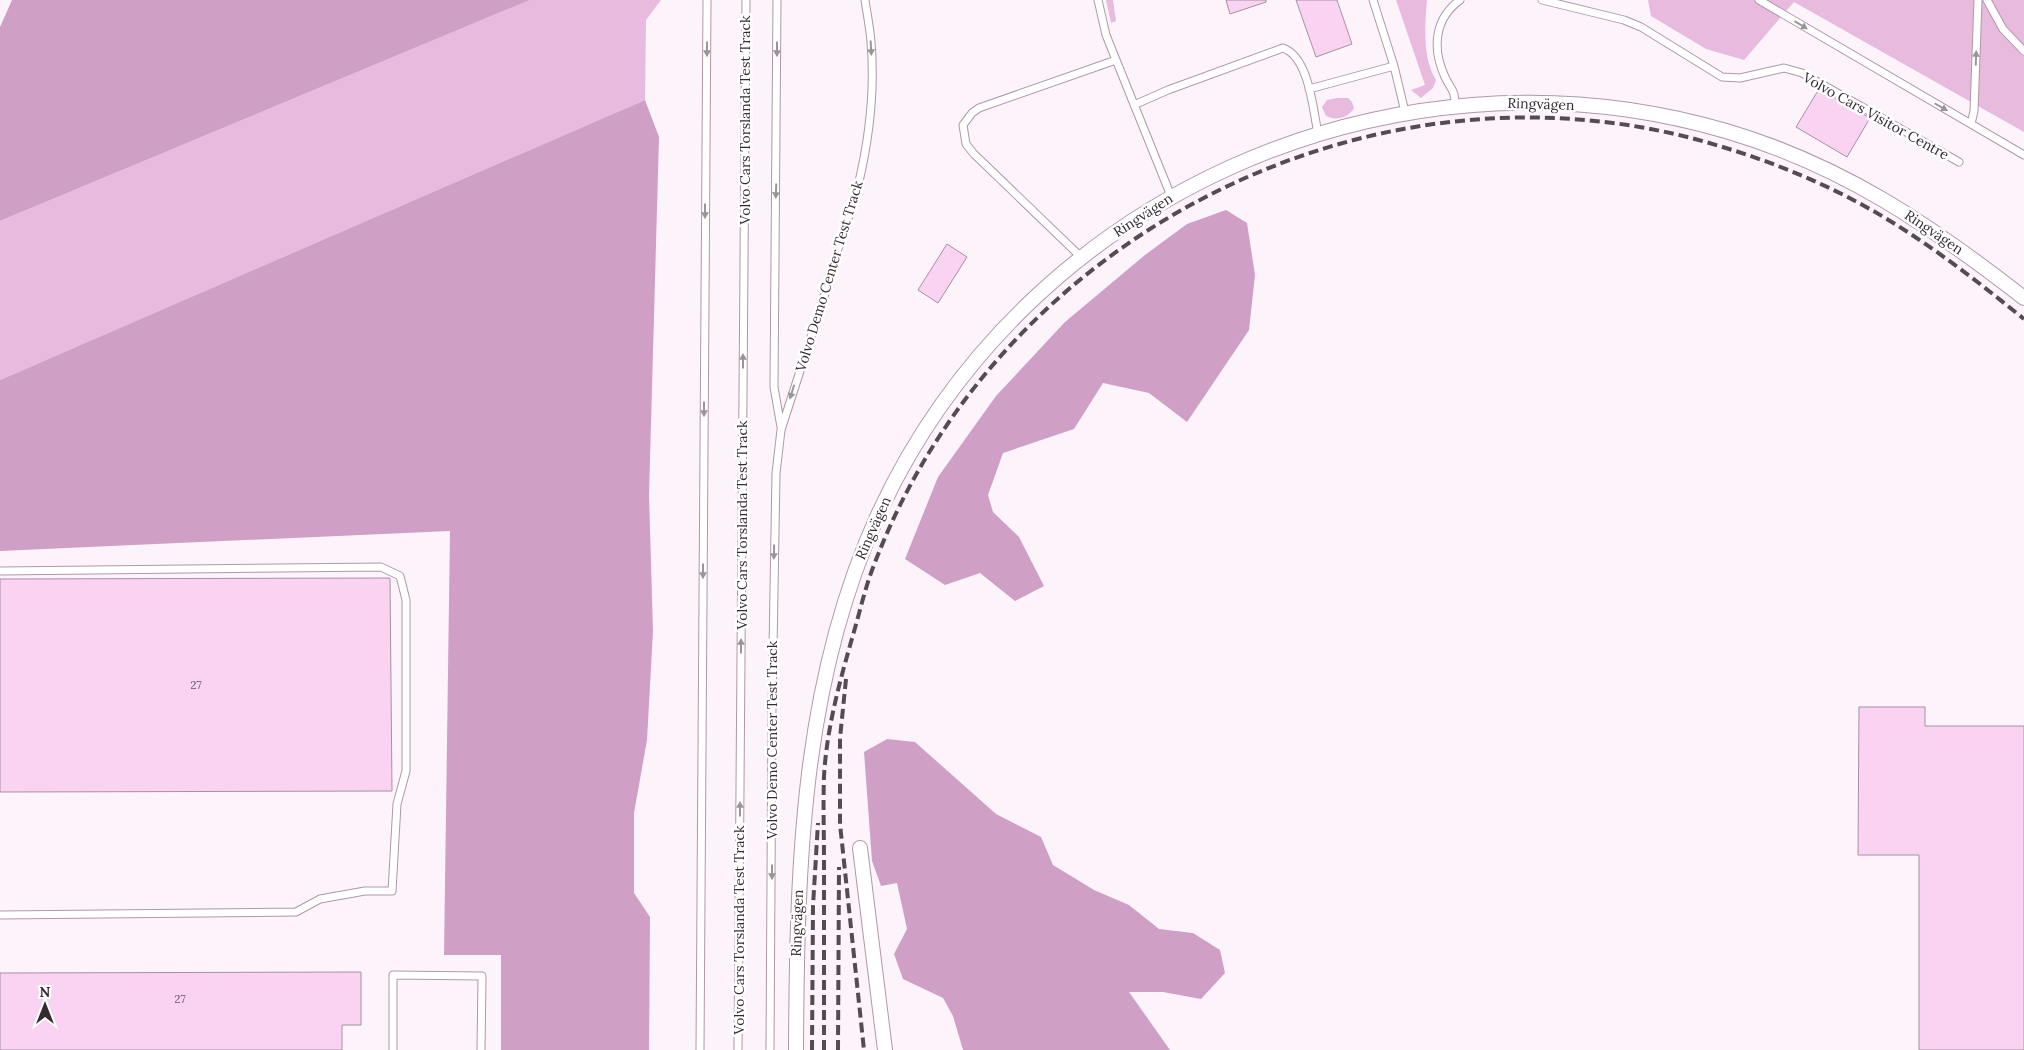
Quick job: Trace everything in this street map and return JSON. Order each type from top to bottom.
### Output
[{"type":"street","name":"Ringvägen","points":[[796,1050],[799,867],[807,782],[821,696],[831,653],[860,558],[878,514],[901,468],[932,419],[972,365],[1015,316],[1049,284],[1082,257],[1130,222],[1171,196],[1251,157],[1355,123],[1405,112],[1456,105],[1529,102],[1591,106],[1677,119],[1747,138],[1825,168],[1884,199],[1965,252],[2024,298]]},
{"type":"street","points":[[860,848],[885,1050]]},
{"type":"lane","points":[[700,1050],[707,0]]},
{"type":"lane","name":"Volvo Cars Torslanda Test Track","points":[[738,1050],[746,0]]},
{"type":"lane","name":"Volvo Demo Center Test Track","points":[[777,0],[774,387],[781,430]]},
{"type":"lane","name":"Volvo Demo Center Test Track","points":[[770,1050],[774,518],[776,473],[781,430],[846,226],[864,155],[869,121],[872,66],[871,42],[865,0]]},
{"type":"lane","points":[[1098,0],[1106,35],[1171,196]]},
{"type":"lane","points":[[1373,0],[1394,66],[1405,112]]},
{"type":"lane","points":[[1456,105],[1455,93],[1446,79],[1438,59],[1436,42],[1443,20],[1452,3],[1460,0]]},
{"type":"lane","name":"Volvo Cars Visitor Centre","points":[[1542,0],[1624,20],[1649,32],[1722,77],[1740,78],[1784,68],[1802,73],[1959,162]]},
{"type":"lane","points":[[1759,0],[2024,155]]},
{"type":"lane","points":[[1971,124],[1974,111],[1978,0]]},
{"type":"lane","points":[[1987,0],[2003,29],[2024,51]]},
{"type":"lane","points":[[1134,105],[1168,90],[1283,48],[1292,52],[1298,59],[1309,88],[1318,134]]},
{"type":"lane","points":[[1082,257],[974,154],[966,144],[963,124],[979,108],[1116,60]]},
{"type":"lane","points":[[1309,88],[1394,66]]},
{"type":"lane","points":[[0,571],[381,567],[400,576],[406,600],[406,771],[397,804],[392,891],[365,890],[320,899],[296,912],[0,915]]},
{"type":"lane","points":[[393,1050],[393,975],[482,976],[481,1050]]},
{"type":"shaded area","points":[[12,0],[530,0],[0,221],[0,27]]},
{"type":"shaded area","points":[[530,0],[661,0],[646,20],[645,100],[0,380],[0,221]]},
{"type":"shaded area","points":[[1106,0],[1113,0],[1116,21],[1111,23]]},
{"type":"shaded area","points":[[1396,0],[1427,0],[1426,51],[1436,80],[1433,88],[1421,98],[1411,90],[1425,85]]},
{"type":"shaded area","points":[[1648,0],[2024,0],[2024,132],[1794,2],[1744,60],[1706,49],[1651,16]]},
{"type":"shaded area","points":[[1348,98],[1354,108],[1342,118],[1326,116],[1322,107],[1327,100]]},
{"type":"shaded area","points":[[645,100],[659,137],[649,495],[653,631],[647,740],[634,813],[634,893],[650,917],[649,1050],[501,1050],[501,955],[444,955],[450,531],[0,551],[0,380]]},
{"type":"shaded area","points":[[1226,210],[1247,223],[1255,275],[1249,330],[1187,422],[1149,393],[1103,383],[1074,429],[1003,453],[988,495],[993,512],[1019,537],[1044,586],[1015,601],[980,573],[945,585],[905,559],[938,477],[996,396],[1065,322],[1145,255],[1187,224]]},
{"type":"shaded area","points":[[887,739],[915,742],[996,814],[1041,837],[1053,865],[1094,890],[1129,905],[1159,929],[1193,933],[1220,950],[1225,973],[1201,999],[1163,992],[1129,992],[1170,1050],[963,1050],[953,1016],[943,998],[903,979],[894,954],[907,929],[897,883],[881,886],[872,861],[864,752]]},
{"type":"building","points":[[1226,0],[1266,0],[1266,2],[1230,14]]},
{"type":"building","points":[[1296,0],[1337,0],[1352,44],[1316,57]]},
{"type":"building","points":[[1819,89],[1870,118],[1847,157],[1796,127]]},
{"type":"building","points":[[947,244],[967,257],[938,303],[918,290]]},
{"type":"building","points":[[390,578],[392,791],[0,792],[0,579]]},
{"type":"building","points":[[1859,707],[1925,707],[1925,726],[2024,726],[2024,1050],[1919,1050],[1919,855],[1858,855]]},
{"type":"building","points":[[361,972],[361,1025],[342,1025],[342,1050],[0,1050],[0,973]]},
{"type":"railway","points":[[824,1050],[824,776],[831,720],[868,580],[874,565],[931,450],[1007,349],[1099,265],[1205,198],[1320,150],[1443,123],[1569,119],[1695,139],[1747,155],[1798,174],[1847,197],[1912,235],[1961,269],[2024,319]]},
{"type":"railway","points":[[846,679],[840,738],[840,824],[864,1050]]},
{"type":"railway","points":[[812,1050],[813,906],[818,823]]},
{"type":"railway","points":[[838,1050],[839,867]]}]
